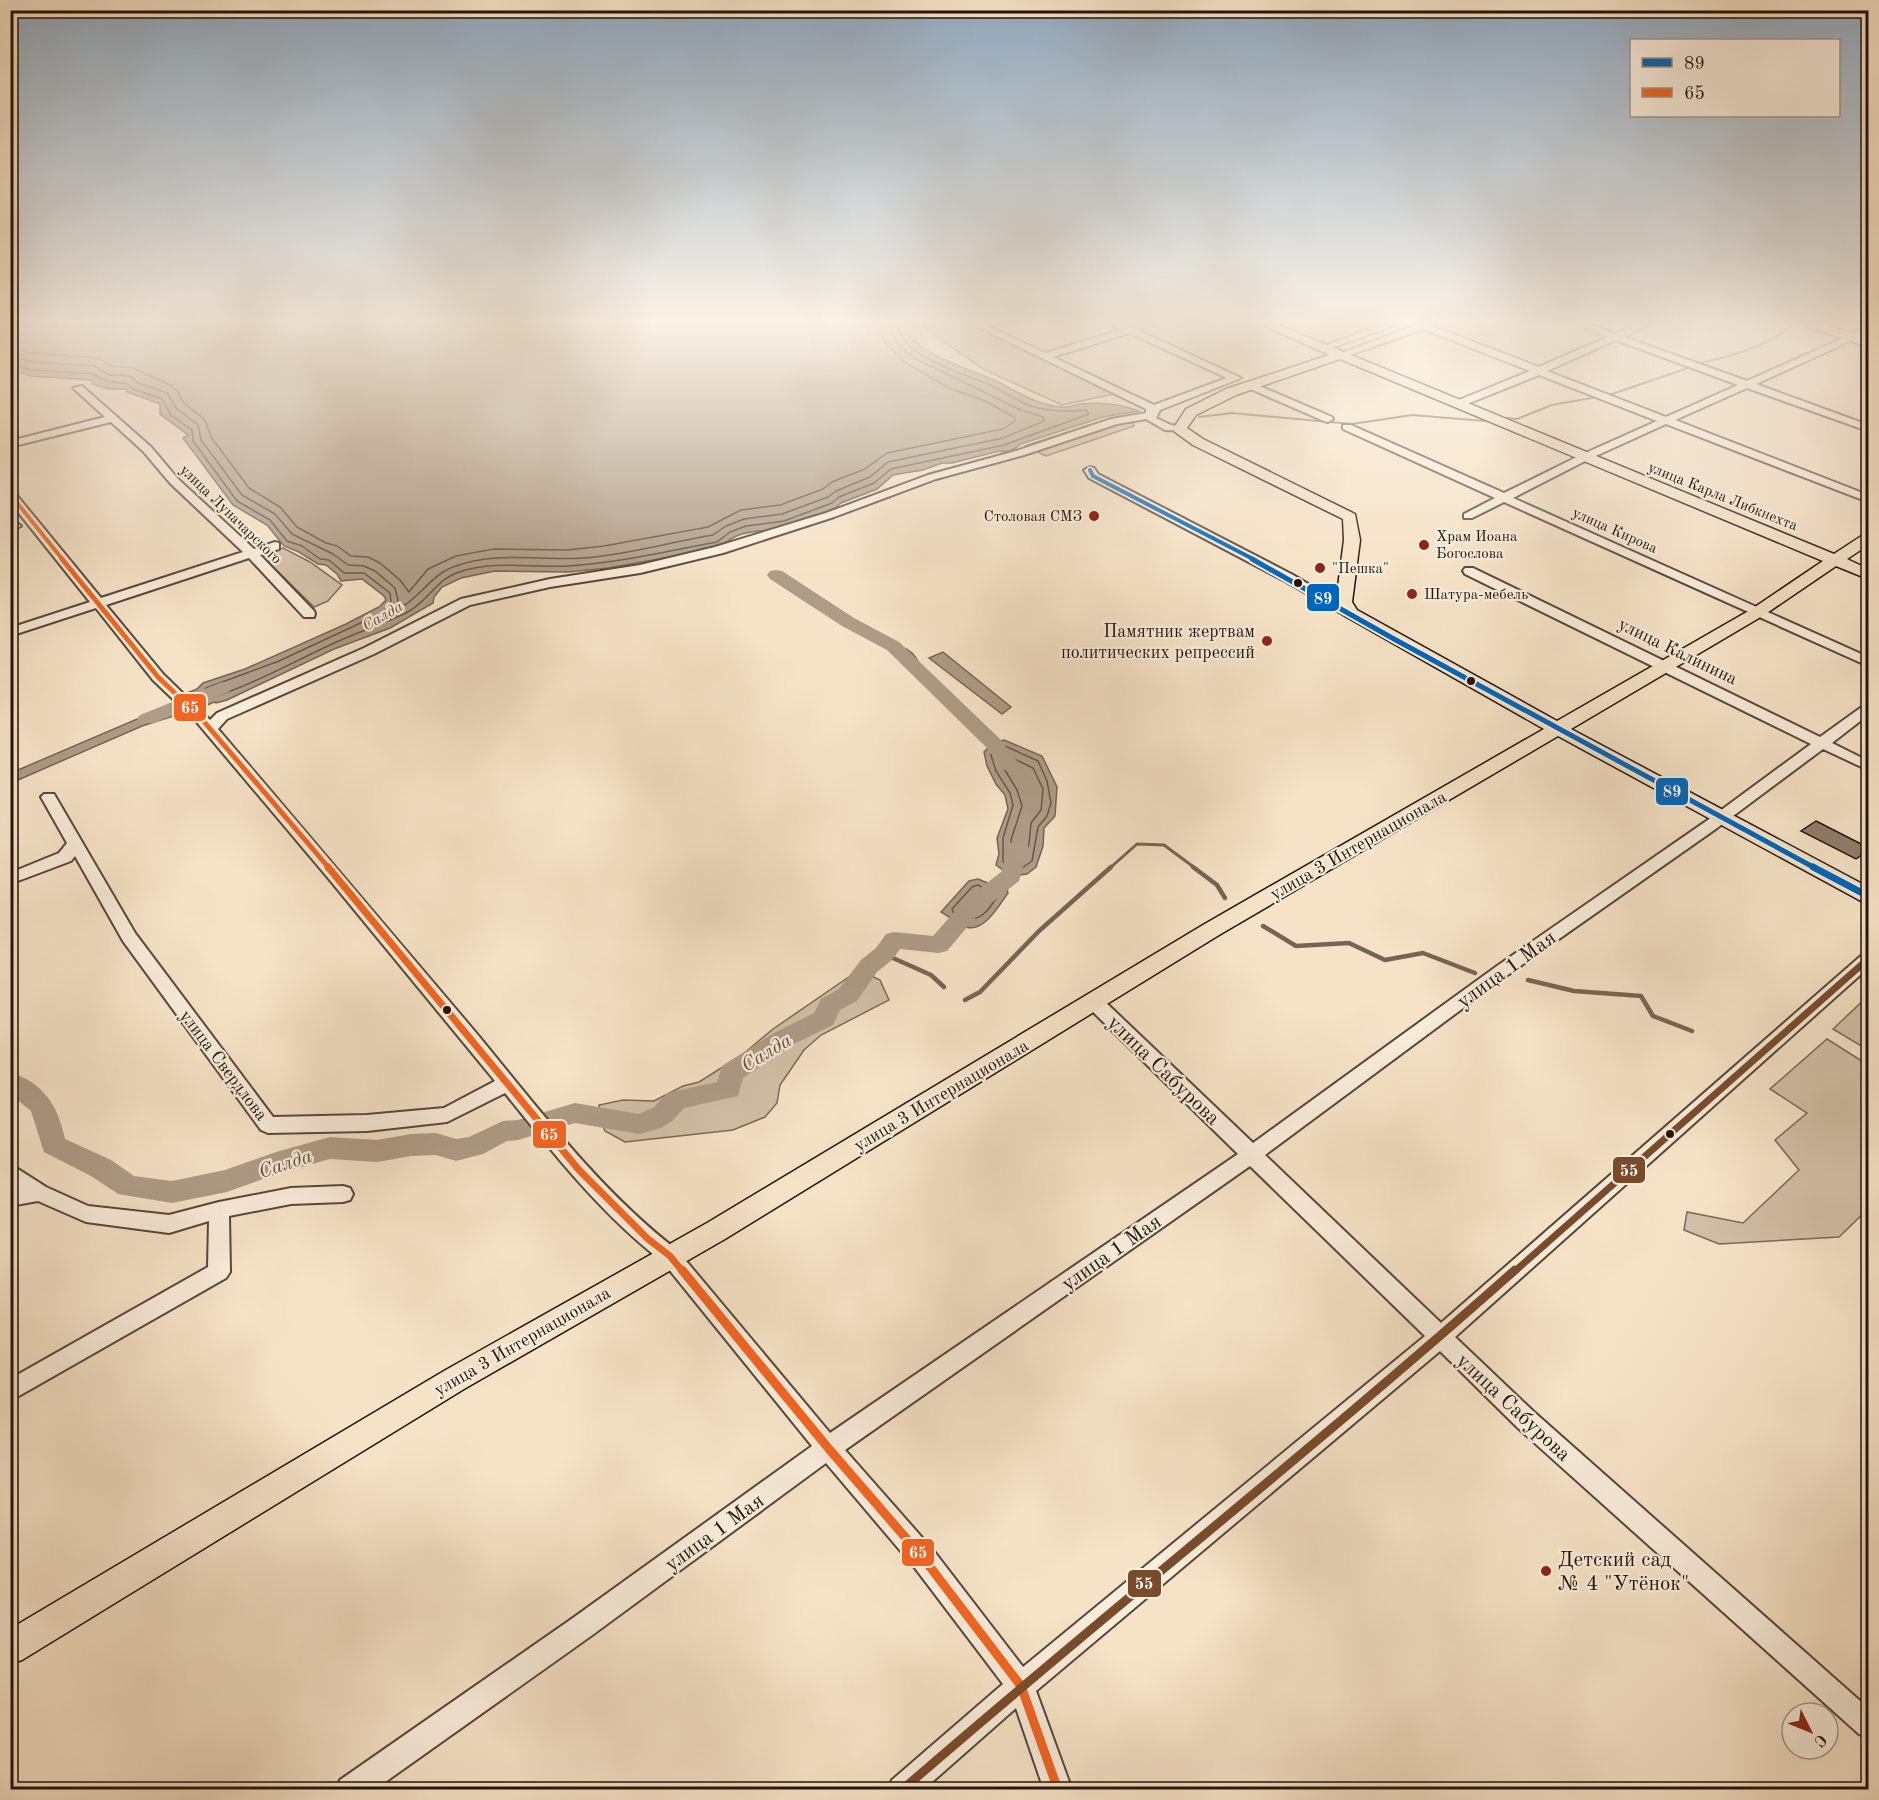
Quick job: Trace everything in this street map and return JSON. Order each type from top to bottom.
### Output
[{"type":"main road","points":[[1200,408],[1191,412],[1180,429],[1198,442],[1350,518],[1352,540],[1344,602],[1352,613],[1394,639],[1720,818],[1869,896]]},
{"type":"main road","name":"улица Карла Либкнехта","points":[[1468,408],[1869,574]]},
{"type":"main road","name":"улица 3 Интернационала","points":[[10,1647],[454,1380],[726,1225],[1211,930],[1758,612],[1869,538]]},
{"type":"street","name":"улица Луначарского","points":[[99,408],[147,449],[174,481],[252,554],[309,614]]},
{"type":"street","points":[[1151,408],[1151,418],[1169,428],[1180,429]]},
{"type":"street","points":[[1152,415],[1156,408]]},
{"type":"street","points":[[1303,408],[1328,419]]},
{"type":"street","points":[[1635,408],[1869,499]]},
{"type":"street","points":[[1468,516],[1585,457],[1694,408]]},
{"type":"street","points":[[1812,408],[1869,428]]},
{"type":"street","points":[[205,723],[369,651],[466,602],[719,550],[830,515],[932,477],[1020,453],[1115,421],[1152,415]]},
{"type":"street","points":[[10,444],[111,419]]},
{"type":"street","name":"улица Кирова","points":[[1347,427],[1500,498],[1869,662]]},
{"type":"street","points":[[1089,470],[1092,476],[1352,613]]},
{"type":"street","points":[[10,494],[158,677],[205,723],[579,1170],[648,1239],[670,1256],[829,1449],[924,1559],[1021,1686],[1058,1790]]},
{"type":"street","points":[[10,632],[274,546]]},
{"type":"street","name":"улица Калинина","points":[[1469,571],[1869,766]]},
{"type":"street","name":"улица 1 Мая","points":[[350,1790],[829,1449],[1251,1155],[1503,970],[1720,818],[1869,709]]},
{"type":"street","name":"улица Свердлова","points":[[49,797],[129,937],[268,1125],[367,1124],[447,1115],[508,1083]]},
{"type":"street","points":[[10,879],[65,857],[76,843]]},
{"type":"street","points":[[902,1790],[1021,1686],[1439,1338],[1869,959]]},
{"type":"street","name":"улица Сабурова","points":[[1094,1002],[1526,1420],[1869,1725]]},
{"type":"street","points":[[10,1172],[39,1192],[86,1214],[169,1224],[219,1210],[291,1196],[343,1194]]},
{"type":"street","points":[[10,1198],[39,1192]]},
{"type":"street","points":[[10,1391],[219,1272],[219,1210]]},
{"type":"shaded area","points":[[1132,421],[1134,426],[1046,456],[1025,446],[1089,425]]},
{"type":"shaded area","points":[[283,548],[310,562],[342,585],[328,601],[314,607],[261,555]]},
{"type":"shaded area","points":[[859,970],[880,980],[889,1000],[821,1035],[804,1050],[780,1085],[777,1103],[765,1117],[733,1130],[625,1142],[605,1131],[600,1119],[599,1105],[623,1100],[654,1101],[683,1086],[699,1082],[742,1055],[773,1029]]},
{"type":"shaded area","points":[[1868,996],[1868,1050],[1833,1029]]},
{"type":"shaded area","points":[[1827,1039],[1868,1065],[1868,1209],[1839,1237],[1719,1244],[1684,1230],[1687,1212],[1743,1223],[1799,1170],[1775,1140],[1807,1113],[1770,1089]]},
{"type":"water","points":[[160,408],[1128,408],[1139,411],[1103,417],[1021,444],[1008,451],[999,451],[893,475],[877,489],[841,503],[835,508],[787,527],[743,534],[728,541],[721,548],[608,568],[568,572],[495,571],[461,578],[442,587],[434,597],[433,603],[390,628],[334,649],[227,700],[203,707],[187,693],[197,689],[203,683],[245,669],[346,624],[379,607],[386,600],[362,579],[341,581],[337,574],[326,565],[318,564],[284,546],[267,525],[233,505],[183,438],[188,435],[160,414]]},
{"type":"water","points":[[893,646],[904,648],[913,654],[923,675],[913,671],[892,651],[890,648]]},
{"type":"water","points":[[943,652],[1011,707],[1002,714],[929,658]]},
{"type":"water","points":[[172,704],[183,713],[142,726],[11,783],[11,773]]},
{"type":"water","points":[[1004,740],[1042,756],[1057,787],[1055,816],[1044,828],[1043,846],[1036,867],[1027,874],[1011,876],[996,865],[999,854],[997,838],[1008,809],[1005,795],[996,784],[987,766],[984,752],[993,743]]},
{"type":"water","points":[[978,879],[1007,888],[1008,893],[985,922],[973,928],[966,927],[941,912],[969,881]]},
{"type":"building","points":[[1816,821],[1869,850],[1856,859],[1801,831]]},
{"type":"waterway","points":[[1507,418],[1517,419],[1544,408]]},
{"type":"waterway","points":[[1199,417],[1232,413],[1352,424],[1412,415],[1485,421]]},
{"type":"waterway","name":"Салда","points":[[776,575],[848,622],[893,646],[993,743],[1011,766]]},
{"type":"waterway","name":"Салда","points":[[147,719],[222,688]]},
{"type":"waterway","points":[[1110,868],[1137,844],[1164,845],[1195,868]]},
{"type":"waterway","name":"Салда","points":[[10,1082],[30,1093],[42,1106],[53,1145],[101,1168],[128,1186],[172,1192],[227,1181],[276,1163],[330,1148],[377,1151],[411,1145],[436,1144],[456,1150],[474,1147],[503,1131],[518,1130],[575,1113],[639,1124],[652,1121],[663,1114],[676,1100],[729,1089],[731,1073],[783,1039],[824,1019],[830,1005],[848,995],[869,966],[884,954],[894,940],[939,945],[972,907],[990,890],[1011,876],[1018,848]]},
{"type":"waterway","points":[[965,1000],[980,992],[1039,931],[1111,867]]},
{"type":"waterway","points":[[1193,867],[1217,885],[1225,898]]},
{"type":"waterway","points":[[1263,926],[1296,946],[1349,943],[1385,960],[1423,953],[1475,973]]},
{"type":"waterway","points":[[884,954],[931,975],[944,987]]},
{"type":"waterway","points":[[1528,980],[1574,991],[1641,996],[1653,1016],[1692,1031]]},
{"type":"transit line","name":"89","points":[[1090,470],[1093,476],[1289,578],[1394,639],[1720,818],[1868,896]]},
{"type":"transit line","name":"65","points":[[10,494],[158,677],[200,717],[335,875],[579,1170],[648,1239],[670,1256],[829,1449],[924,1559],[1021,1686],[1058,1790]]},
{"type":"transit line","name":"55","points":[[902,1790],[1033,1676],[1439,1338],[1868,959]]},
{"type":"place","name":"Столовая СМЗ","points":[[1094,516]]},
{"type":"place","name":"Храм Иоана Богослова","points":[[1424,545]]},
{"type":"place","name":"\"Пешка\"","points":[[1320,568]]},
{"type":"place","name":"Шатура-мебель","points":[[1412,594]]},
{"type":"place","name":"Памятник жертвам политических репрессий","points":[[1267,641]]},
{"type":"place","name":"Детский сад № 4 \"Утёнок\"","points":[[1546,1571]]}]
